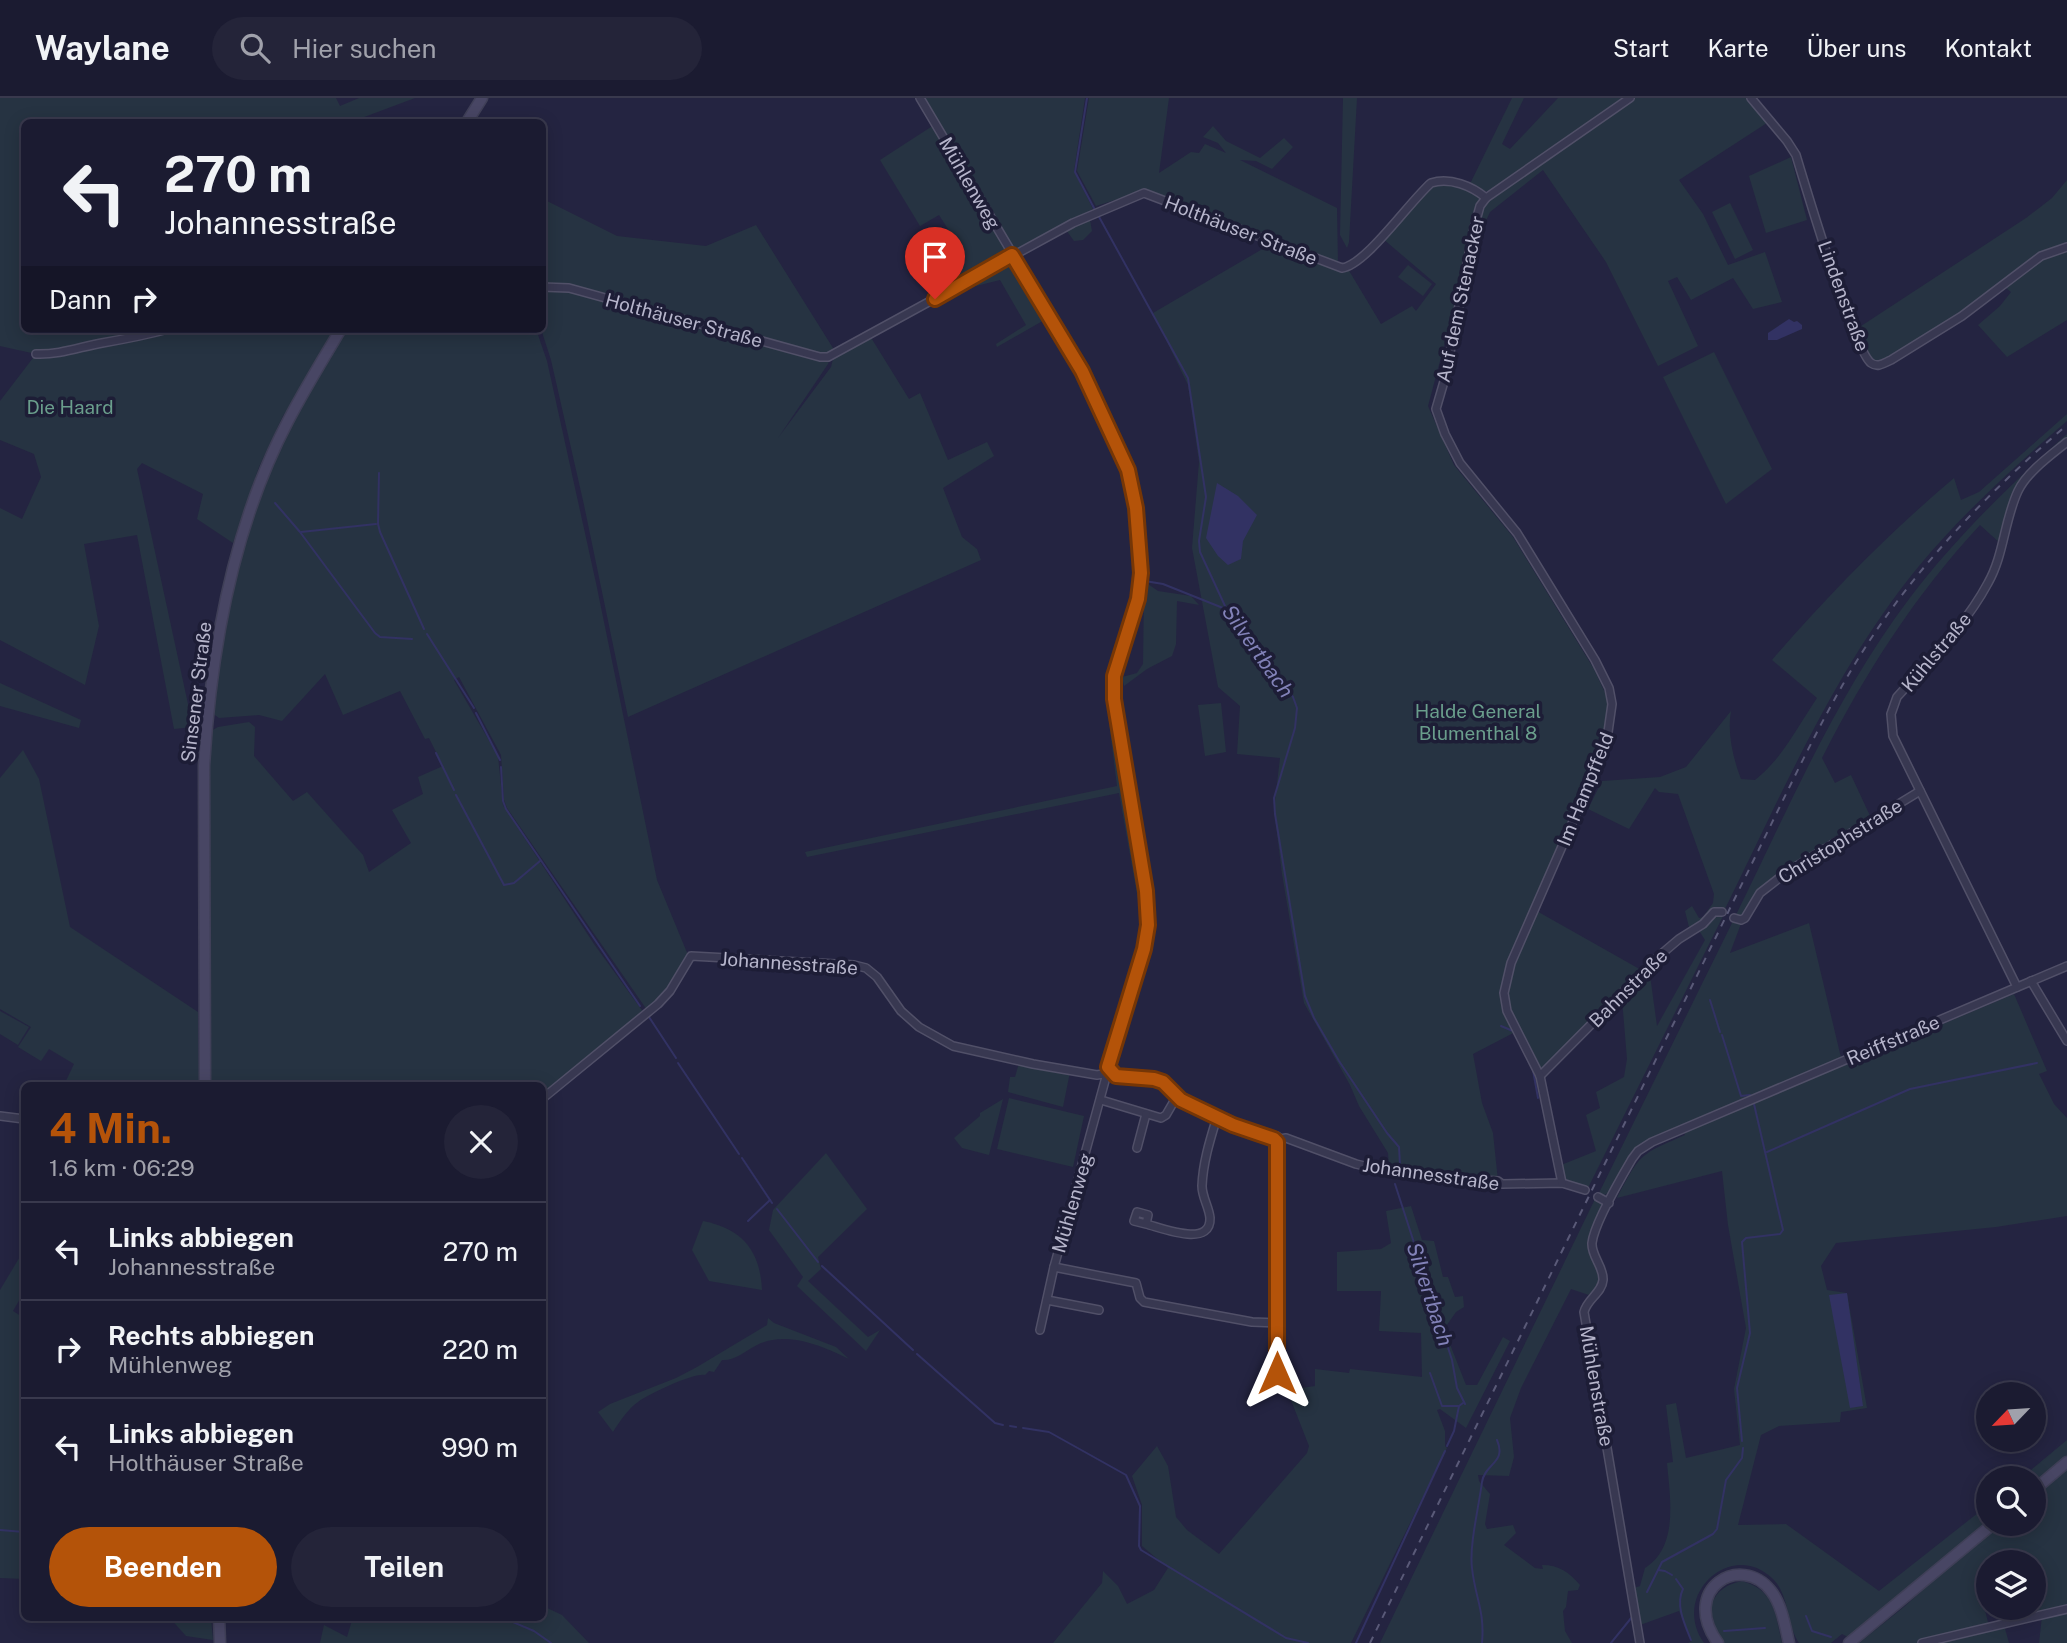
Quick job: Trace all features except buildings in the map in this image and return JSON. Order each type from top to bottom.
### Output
[{"type":"main road","points":[[469,119],[482,98]]},
{"type":"main road","name":"Sinsener Straße","points":[[205,1082],[204,766],[206,725],[223,614],[236,558],[260,485],[287,423],[339,333]]},
{"type":"main road","points":[[2046,1480],[2067,1462]]},
{"type":"main road","points":[[1852,1642],[1979,1536]]},
{"type":"main road","points":[[1710,1643],[1699,1621],[1698,1608],[1706,1587],[1728,1571],[1743,1569],[1762,1576],[1776,1589],[1789,1643]]},
{"type":"main road","points":[[1718,1643],[1705,1619],[1704,1609],[1708,1595],[1720,1582],[1740,1575],[1754,1578],[1770,1590],[1780,1608]]},
{"type":"main road","points":[[219,1621],[220,1643]]},
{"type":"street","name":"Mühlenweg","points":[[920,98],[1082,371],[1128,470],[1136,508],[1141,573],[1138,599],[1114,676],[1114,699],[1146,891],[1148,925],[1144,949],[1054,1267],[1040,1330]]},
{"type":"street","name":"Auf dem Stenacker","points":[[1436,409],[1445,378],[1480,206],[1486,198],[1630,98]]},
{"type":"street","name":"Lindenstraße","points":[[1751,98],[1796,155],[1840,294],[1865,356],[1873,365],[1879,366],[1891,360],[1962,316],[2041,256],[2067,247]]},
{"type":"street","name":"Holthäuser Straße","points":[[546,287],[569,288],[828,357],[1091,214],[1144,193],[1342,268],[1354,264],[1369,251],[1431,183],[1450,181],[1474,189],[1486,198]]},
{"type":"street","points":[[36,354],[49,355],[152,333]]},
{"type":"street","name":"Im Hampffeld","points":[[1436,409],[1460,463],[1517,533],[1599,666],[1611,695],[1606,746],[1511,963],[1504,993],[1507,1011],[1540,1076],[1562,1183]]},
{"type":"street","name":"Kühlstraße","points":[[2017,987],[1894,736],[1891,714],[1894,704],[1970,612],[1988,584],[1999,560],[2021,485],[2067,442]]},
{"type":"street","name":"Christophstraße","points":[[1734,918],[1745,918],[1760,893],[1787,872],[1920,792]]},
{"type":"street","name":"Bahnstraße","points":[[1540,1076],[1669,946],[1703,924],[1714,912],[1723,912]]},
{"type":"street","name":"Johannesstraße","points":[[546,1096],[658,1004],[691,956],[854,965],[866,968],[877,977],[901,1011],[919,1027],[953,1046],[1097,1075],[1107,1073],[1154,1079],[1163,1082],[1177,1096],[1217,1117],[1277,1140],[1286,1138],[1356,1164],[1428,1177],[1503,1184],[1562,1183],[1585,1190]]},
{"type":"street","name":"Reiffstraße","points":[[1719,1113],[2067,966]]},
{"type":"street","points":[[2031,981],[2067,1041]]},
{"type":"street","points":[[1101,1100],[1160,1118],[1177,1096]]},
{"type":"street","name":"Mühlenstraße","points":[[1640,1643],[1584,1312],[1602,1284],[1602,1273],[1592,1244],[1594,1233],[1609,1203],[1638,1152],[1652,1142],[1719,1113]]},
{"type":"street","points":[[1137,1148],[1146,1114]]},
{"type":"street","points":[[0,1116],[21,1119]]},
{"type":"street","points":[[1146,1224],[1194,1235],[1202,1234],[1209,1227],[1210,1216],[1202,1189],[1205,1155],[1217,1117]]},
{"type":"street","points":[[1277,1140],[1277,1373]]},
{"type":"street","points":[[1598,1197],[1609,1203]]},
{"type":"street","points":[[1054,1267],[1136,1283],[1140,1298],[1144,1302],[1252,1322],[1277,1323]]},
{"type":"street","points":[[1047,1300],[1099,1310]]},
{"type":"street","points":[[1922,1643],[2067,1609]]},
{"type":"green space","name":"Die Haard","points":[[0,98],[336,98],[340,106],[359,98],[415,98],[359,119],[21,119],[21,333],[332,333],[302,388],[283,416],[259,467],[233,543],[197,519],[203,494],[142,463],[137,469],[193,727],[174,729],[137,535],[84,544],[99,626],[85,685],[0,640],[0,508],[22,519],[41,477],[34,454],[0,440],[0,401],[36,354],[0,346]]},
{"type":"green space","points":[[922,98],[1085,98],[1074,171],[1093,209],[1014,250]]},
{"type":"green space","points":[[1089,98],[1169,98],[1159,173],[1191,152],[1199,153],[1205,144],[1226,153],[1218,143],[1203,137],[1213,126],[1226,141],[1260,158],[1284,138],[1293,147],[1272,169],[1256,161],[1240,160],[1337,208],[1338,263],[1141,192],[1096,206],[1077,171]]},
{"type":"green space","points":[[1343,98],[1357,98],[1347,248],[1340,235]]},
{"type":"green space","points":[[1512,98],[1524,98],[1502,144],[1510,149],[1558,98],[1625,98],[1497,191],[1480,191],[1469,186]]},
{"type":"green space","name":"Halde General Blumenthal 8","points":[[1632,98],[1750,98],[1770,121],[1679,180],[1703,214],[1728,265],[1765,252],[1782,302],[1753,309],[1733,278],[1691,300],[1677,277],[1668,281],[1698,346],[1658,366],[1606,262],[1543,170],[1490,212],[1484,225],[1448,331],[1428,406],[1454,465],[1513,537],[1594,669],[1608,699],[1606,745],[1535,910],[1643,971],[1542,1070],[1521,1029],[1473,1054],[1482,1103],[1493,1133],[1498,1181],[1428,1176],[1389,1167],[1388,1153],[1359,1106],[1304,1003],[1274,809],[1280,758],[1237,754],[1240,706],[1218,687],[1192,548],[1199,462],[1188,385],[1153,313],[1271,244],[1348,269],[1381,324],[1412,306],[1416,311],[1436,284],[1382,238],[1433,184],[1461,186],[1487,199]]},
{"type":"green space","points":[[934,125],[1009,255],[963,280],[958,278],[930,242],[948,229],[939,215],[920,226],[880,160]]},
{"type":"green space","points":[[1791,157],[1807,220],[1766,233],[1749,176]]},
{"type":"green space","points":[[2067,180],[2067,320],[2007,357],[1978,325],[2000,306],[2011,292],[2001,284],[1961,316],[1891,360],[1874,362],[1868,357],[1855,330],[2026,218],[2052,198]]},
{"type":"green space","points":[[546,200],[617,236],[706,246],[756,225],[833,348],[828,364],[778,438],[831,367],[834,355],[870,336],[909,399],[920,393],[948,460],[987,442],[994,456],[943,488],[962,537],[977,549],[981,560],[628,717],[551,360],[542,333],[546,333]]},
{"type":"green space","points":[[1730,203],[1753,250],[1735,259],[1712,212]]},
{"type":"green space","points":[[1090,220],[1092,231],[1083,240],[1074,241],[1066,230]]},
{"type":"green space","points":[[1009,258],[1046,319],[997,347],[996,344],[1026,325],[1000,280],[956,291]]},
{"type":"green space","points":[[1408,265],[1432,284],[1423,296],[1398,277]]},
{"type":"green space","points":[[1028,274],[1066,332],[1119,433],[1116,441]]},
{"type":"green space","points":[[342,333],[537,333],[547,361],[657,880],[688,955],[669,989],[647,1010],[507,808],[501,755],[459,677],[454,680],[498,756],[503,805],[594,944],[644,1013],[546,1096],[546,1082],[209,1082],[207,787],[211,731],[218,727],[249,722],[255,727],[254,756],[293,801],[307,792],[363,855],[369,872],[411,843],[392,810],[423,794],[418,777],[443,766],[429,738],[425,739],[400,691],[343,715],[325,674],[282,721],[259,715],[219,718],[212,713],[234,582],[248,530],[264,482],[308,393]]},
{"type":"green space","points":[[1714,352],[1772,469],[1726,504],[1663,377]]},
{"type":"green space","points":[[2067,414],[2067,421],[1953,527],[1889,605],[1861,646],[1812,733],[1724,911],[1717,909],[1690,931],[1685,911],[1692,906],[1699,918],[1703,917],[1713,903],[1714,894],[1678,794],[1659,792],[1655,788],[1629,829],[1588,809],[1602,781],[1660,777],[1686,767],[1731,711],[1730,737],[1738,771],[1741,779],[1755,780],[1781,752],[1817,698],[1772,660],[1860,565],[1954,478],[1961,500],[1979,492]]},
{"type":"green space","points":[[2067,434],[2067,439],[2024,480],[2001,544],[1980,525],[1934,579],[1874,665],[1822,758],[1835,783],[1851,775],[1872,820],[1777,879],[1744,917],[1735,917],[1814,754],[1858,674],[1883,636],[1927,576],[1964,533]]},
{"type":"green space","points":[[1148,584],[1158,591],[1191,596],[1199,605],[1177,601],[1176,644],[1172,656],[1147,669],[1124,686],[1122,677],[1137,673],[1143,664],[1144,593]]},
{"type":"green space","points":[[0,683],[81,720],[79,728],[0,706]]},
{"type":"green space","points":[[1105,691],[1111,699],[1144,914],[1140,911],[1119,793],[807,857],[805,852],[1117,786]]},
{"type":"green space","points":[[1221,703],[1226,752],[1205,756],[1198,705]]},
{"type":"green space","points":[[23,750],[39,779],[70,927],[198,1012],[199,1082],[65,1082],[74,1064],[49,1049],[41,1061],[18,1047],[31,1027],[0,1009],[0,778]]},
{"type":"green space","points":[[1717,913],[1723,916],[1588,1188],[1566,1181],[1561,1165],[1596,1151],[1586,1115],[1600,1108],[1596,1092],[1624,1077],[1627,1059],[1622,999],[1649,968],[1657,1026],[1705,940],[1698,929]]},
{"type":"green space","points":[[1733,921],[1742,921],[1730,953],[1809,923],[1843,1066],[2014,994],[2047,1071],[2039,1074],[2054,1104],[2067,1118],[2067,1216],[1996,1227],[1836,1243],[1821,1266],[1827,1290],[1847,1293],[1867,1408],[1841,1412],[1840,1422],[1779,1426],[1761,1435],[1738,1525],[1786,1524],[1879,1591],[1976,1514],[1976,1533],[1848,1637],[1842,1634],[1831,1643],[1799,1643],[1778,1585],[1756,1568],[1739,1565],[1724,1569],[1710,1578],[1700,1591],[1695,1607],[1695,1625],[1704,1643],[1688,1643],[1692,1641],[1679,1611],[1640,1625],[1634,1588],[1640,1586],[1645,1568],[1656,1559],[1663,1548],[1670,1520],[1667,1463],[1673,1462],[1666,1405],[1676,1403],[1686,1458],[1740,1445],[1734,1389],[1746,1328],[1728,1225],[1722,1171],[1617,1198],[1636,1164],[1649,1152],[1685,1135],[1682,1126],[1636,1148],[1611,1192],[1604,1195],[1599,1193]]},
{"type":"green space","points":[[0,1011],[29,1027],[18,1045],[0,1034]]},
{"type":"green space","points":[[1019,1063],[1070,1072],[1063,1107],[1008,1092],[1010,1077],[1015,1077]]},
{"type":"green space","points":[[1009,1098],[1084,1116],[1073,1167],[997,1149]]},
{"type":"green space","points":[[1003,1099],[989,1155],[962,1148],[954,1138],[980,1116],[980,1113]]},
{"type":"green space","points":[[826,1153],[867,1209],[818,1257],[821,1269],[808,1281],[868,1337],[880,1330],[866,1351],[797,1286],[803,1277],[769,1230],[773,1210]]},
{"type":"green space","points":[[1595,1199],[1600,1201],[1603,1209],[1591,1233],[1601,1277],[1597,1287],[1589,1295],[1571,1289],[1521,1388],[1510,1418],[1514,1457],[1509,1476],[1478,1475],[1479,1481],[1490,1494],[1485,1524],[1487,1529],[1513,1525],[1516,1533],[1504,1545],[1535,1568],[1543,1569],[1542,1565],[1548,1565],[1559,1568],[1580,1585],[1578,1590],[1568,1591],[1563,1611],[1565,1631],[1572,1643],[1380,1643]]},
{"type":"green space","points":[[1411,1206],[1422,1240],[1434,1241],[1443,1277],[1448,1277],[1455,1297],[1463,1296],[1464,1307],[1456,1312],[1444,1329],[1466,1385],[1477,1385],[1503,1337],[1510,1341],[1466,1428],[1440,1409],[1437,1410],[1445,1431],[1447,1448],[1351,1643],[1053,1643],[1102,1583],[1103,1571],[1118,1586],[1127,1604],[1154,1590],[1168,1568],[1142,1546],[1142,1505],[1132,1476],[1157,1446],[1168,1466],[1176,1517],[1187,1530],[1219,1554],[1307,1453],[1309,1446],[1287,1390],[1315,1386],[1315,1369],[1349,1373],[1350,1369],[1422,1377],[1421,1333],[1379,1331],[1381,1291],[1337,1291],[1337,1252],[1381,1249],[1391,1243],[1386,1211]]},
{"type":"green space","points":[[703,1221],[728,1230],[746,1244],[757,1263],[762,1290],[709,1281],[692,1250]]},
{"type":"green space","points":[[21,1255],[21,1297],[13,1311],[21,1316],[21,1579],[0,1578],[0,1290]]},
{"type":"green space","points":[[768,1318],[774,1323],[836,1347],[849,1359],[828,1349],[792,1339],[768,1341],[736,1357],[722,1360],[714,1372],[709,1371],[705,1375],[681,1381],[644,1398],[634,1405],[613,1432],[598,1412],[610,1404],[697,1367],[767,1325]]},
{"type":"green space","points":[[2067,1440],[2067,1609],[2046,1614],[2046,1550],[1976,1550],[1976,1620],[1987,1620],[1989,1626],[1919,1643],[1859,1643],[1958,1558],[1985,1537],[2046,1536],[2046,1466],[2036,1466]]},
{"type":"green space","points":[[1742,1581],[1753,1585],[1768,1597],[1782,1643],[1724,1643],[1716,1629],[1710,1608],[1722,1590]]},
{"type":"green space","points":[[546,1607],[562,1615],[589,1643],[320,1643],[324,1625],[347,1637],[352,1621],[546,1621]]},
{"type":"green space","points":[[2067,1611],[2067,1643],[2039,1643],[2042,1620],[2046,1620],[2046,1615]]},
{"type":"green space","points":[[173,1621],[211,1621],[213,1640],[186,1636]]},
{"type":"green space","points":[[2004,1625],[2009,1643],[1925,1643]]},
{"type":"shaded area","points":[[1789,319],[1797,321],[1802,325],[1802,329],[1777,340],[1768,340],[1768,333]]},
{"type":"shaded area","points":[[1217,483],[1238,496],[1257,515],[1243,541],[1241,559],[1228,565],[1206,538]]},
{"type":"shaded area","points":[[1847,1293],[1863,1406],[1850,1408],[1829,1295]]},
{"type":"waterway","name":"Silvertbach","points":[[1087,98],[1075,172],[1095,210]]},
{"type":"waterway","name":"Silvertbach","points":[[1098,215],[1188,378],[1206,497],[1199,541],[1200,552],[1232,621],[1238,630],[1260,646],[1293,697],[1297,708],[1295,728],[1274,798],[1305,996],[1314,1018],[1339,1061],[1399,1147],[1400,1165]]},
{"type":"waterway","points":[[379,473],[380,532],[424,629]]},
{"type":"waterway","points":[[275,503],[300,532],[375,633],[380,637],[412,639]]},
{"type":"waterway","points":[[301,532],[376,524]]},
{"type":"waterway","points":[[1145,581],[1163,584],[1223,608]]},
{"type":"waterway","points":[[427,634],[474,708]]},
{"type":"waterway","points":[[476,713],[500,760]]},
{"type":"waterway","points":[[436,753],[454,790]]},
{"type":"waterway","points":[[501,767],[506,809],[640,1006]]},
{"type":"waterway","points":[[456,795],[504,885],[514,883],[540,861]]},
{"type":"waterway","points":[[1710,1000],[1720,1032]]},
{"type":"waterway","points":[[649,1017],[676,1058]]},
{"type":"waterway","points":[[1501,1026],[1513,1031]]},
{"type":"waterway","points":[[1722,1035],[1741,1096],[1750,1095]]},
{"type":"waterway","points":[[678,1063],[739,1154]]},
{"type":"waterway","points":[[1767,1152],[1910,1089],[2037,1063]]},
{"type":"waterway","points":[[1533,1070],[1538,1098]]},
{"type":"waterway","points":[[1742,1441],[1737,1388],[1750,1333],[1742,1242],[1746,1238],[1780,1234],[1783,1230],[1754,1104]]},
{"type":"waterway","points":[[742,1158],[772,1203]]},
{"type":"waterway","name":"Silvertbach","points":[[1395,1184],[1452,1360],[1457,1388],[1465,1404]]},
{"type":"waterway","points":[[748,1221],[770,1200]]},
{"type":"waterway","points":[[777,1209],[818,1262]]},
{"type":"waterway","points":[[822,1266],[913,1350]]},
{"type":"waterway","points":[[917,1354],[995,1423],[1003,1425]]},
{"type":"waterway","points":[[1430,1373],[1442,1406],[1459,1406]]},
{"type":"waterway","points":[[1447,1446],[1454,1431],[1459,1406],[1463,1403]]},
{"type":"waterway","points":[[1010,1426],[1016,1427]]},
{"type":"waterway","points":[[1023,1428],[1049,1432],[1126,1475],[1140,1506],[1141,1550],[1286,1638],[1308,1643]]},
{"type":"waterway","name":"Silvertbach","points":[[1482,1643],[1481,1613],[1471,1559],[1482,1482],[1499,1454],[1497,1440]]},
{"type":"waterway","points":[[1647,1592],[1662,1562],[1713,1534],[1717,1529],[1726,1480],[1742,1458],[1743,1448]]},
{"type":"waterway","points":[[1356,1643],[1445,1451]]},
{"type":"waterway","points":[[0,1530],[21,1532]]},
{"type":"waterway","points":[[1658,1570],[1672,1575]]},
{"type":"waterway","points":[[1676,1579],[1683,1589],[1680,1608],[1691,1640]]},
{"type":"waterway","points":[[1806,1616],[1812,1631],[1831,1637]]},
{"type":"waterway","points":[[1611,1643],[1632,1617]]},
{"type":"waterway","points":[[510,1621],[534,1631],[551,1643]]},
{"type":"waterway","points":[[1724,1631],[1765,1628]]},
{"type":"railway","points":[[1370,1643],[1796,774],[1847,677],[1891,610],[1961,525],[2067,425]]},
{"type":"route","points":[[935,299],[1012,255],[1082,371],[1128,470],[1136,508],[1141,573],[1138,599],[1114,676],[1114,699],[1146,891],[1148,925],[1144,949],[1108,1067],[1116,1076],[1147,1077],[1163,1082],[1181,1100],[1277,1142],[1277,1373]]}]
